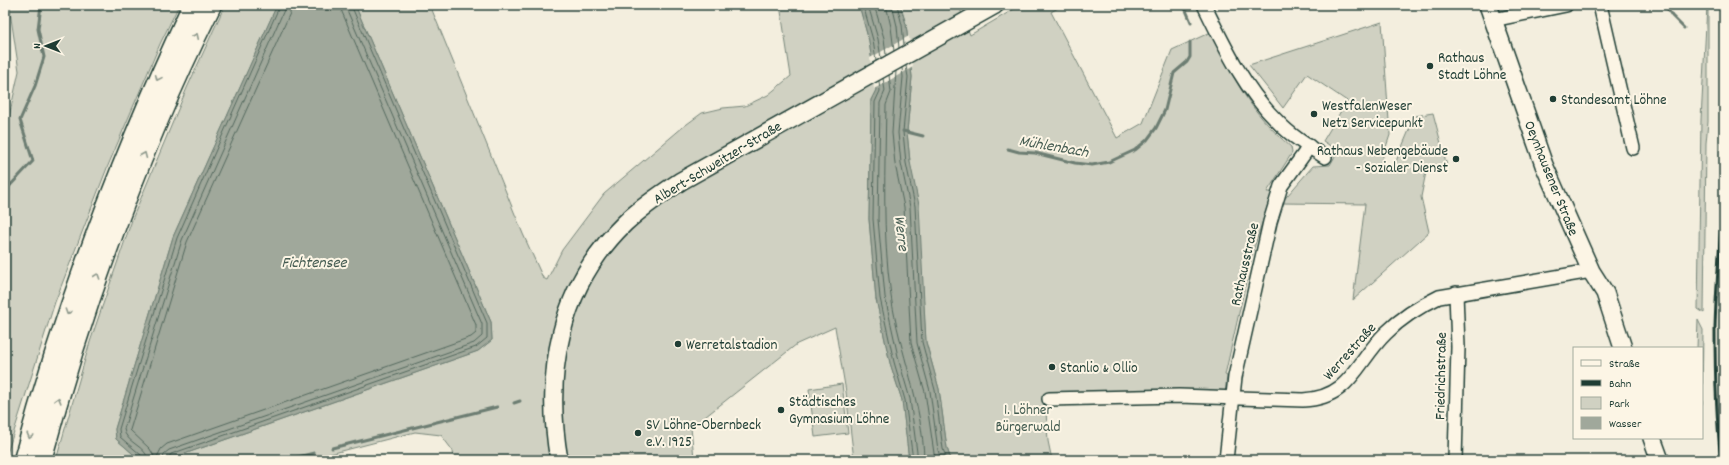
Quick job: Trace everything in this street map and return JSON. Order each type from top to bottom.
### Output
[{"type":"highway","points":[[24,460],[39,404],[84,266],[130,144],[193,5]]},
{"type":"highway","points":[[41,460],[76,340],[121,210],[173,85],[211,5]]},
{"type":"main road","name":"Albert-Schweitzer-Straße","points":[[559,460],[553,403],[556,356],[568,312],[580,284],[605,246],[624,225],[637,212],[681,181],[994,5]]},
{"type":"main road","name":"Oeynhausener Straße","points":[[1491,13],[1539,152],[1591,271],[1605,293],[1623,347]]},
{"type":"main road","points":[[1652,439],[1660,460]]},
{"type":"street","points":[[1204,5],[1239,72],[1256,97],[1278,123],[1325,157]]},
{"type":"street","points":[[1491,13],[1566,5]]},
{"type":"street","points":[[1600,5],[1633,148]]},
{"type":"street","name":"Rathausstraße","points":[[1226,460],[1232,398],[1247,323],[1276,200],[1281,186],[1308,146]]},
{"type":"street","name":"Werrestraße","points":[[1048,399],[1178,396],[1303,400],[1324,398],[1344,385],[1375,344],[1387,332],[1428,302],[1439,297],[1456,293],[1591,271]]},
{"type":"street","name":"Friedrichstraße","points":[[1455,460],[1458,347],[1456,293]]},
{"type":"green space","points":[[9,5],[179,5],[160,44],[107,168],[55,302],[5,460],[5,135],[19,71]]},
{"type":"green space","points":[[225,5],[277,5],[173,237],[115,429],[116,439],[140,460],[56,460],[90,342],[133,217],[187,88]]},
{"type":"green space","points":[[355,5],[430,5],[523,234],[543,278],[547,280],[562,250],[604,194],[683,127],[702,113],[723,108],[745,106],[768,95],[791,76],[780,5],[859,5],[869,41],[876,90],[871,100],[869,219],[876,299],[890,363],[902,400],[909,460],[854,460],[846,392],[835,327],[797,344],[691,428],[694,458],[692,460],[454,460],[453,451],[441,435],[415,432],[307,460],[167,460],[478,351],[492,340],[491,322]]},
{"type":"green space","name":"1. Löhner Bürgerwald","points":[[900,5],[961,5],[959,6],[970,35],[1021,5],[1063,5],[1051,12],[1117,138],[1143,123],[1172,50],[1211,32],[1227,65],[1244,94],[1264,121],[1291,147],[1292,153],[1267,192],[1272,192],[1253,251],[1225,375],[1227,376],[1225,393],[1045,396],[1048,441],[1052,460],[951,460],[947,448],[939,389],[926,342],[922,279],[907,132],[912,77],[906,24]]},
{"type":"green space","points":[[1707,5],[1708,122],[1706,143],[1704,313],[1698,309],[1701,120]]},
{"type":"green space","points":[[1382,22],[1390,135],[1380,165],[1382,170],[1391,170],[1394,166],[1415,116],[1433,113],[1447,166],[1426,172],[1421,197],[1429,232],[1353,300],[1365,204],[1281,203],[1313,166],[1330,165],[1338,151],[1323,141],[1347,101],[1307,74],[1283,108],[1249,65]]},
{"type":"green space","points":[[1698,320],[1703,330],[1703,347],[1697,347]]},
{"type":"green space","points":[[842,384],[848,433],[815,437],[809,389]]},
{"type":"water","name":"Fichtensee","points":[[277,5],[355,5],[491,322],[492,340],[478,351],[167,460],[140,460],[116,439],[115,429],[173,237]]},
{"type":"water","name":"Werre","points":[[859,5],[900,5],[906,24],[912,77],[907,132],[910,162],[919,205],[926,342],[939,389],[947,448],[951,460],[909,460],[902,400],[890,363],[876,299],[869,219],[871,100],[876,90],[869,41]]},
{"type":"pier","points":[[909,36],[913,67],[874,89],[870,58]]},
{"type":"waterway","points":[[5,191],[33,161],[20,120],[35,86],[44,57],[38,29],[41,5]]},
{"type":"waterway","name":"Mühlenbach","points":[[1605,6],[1613,5]]},
{"type":"waterway","name":"Mühlenbach","points":[[1665,5],[1672,16],[1684,28]]},
{"type":"waterway","name":"Mühlenbach","points":[[1185,8],[1191,22]]},
{"type":"waterway","name":"Mühlenbach","points":[[1008,149],[1019,152],[1035,153],[1075,163],[1092,165],[1109,162],[1135,150],[1147,140],[1156,128],[1165,110],[1174,73],[1187,62],[1190,57],[1190,42]]},
{"type":"waterway","name":"Mühlenbach","points":[[903,131],[923,136]]},
{"type":"waterway","points":[[514,403],[520,401]]},
{"type":"waterway","points":[[332,448],[497,407]]},
{"type":"waterway","points":[[286,460],[314,453]]},
{"type":"railway","points":[[1721,5],[1723,185]]},
{"type":"railway","points":[[1721,460],[1716,394],[1715,329],[1723,180]]},
{"type":"place","name":"Rathaus Stadt Löhne","points":[[1430,66]]},
{"type":"place","name":"Standesamt Löhne","points":[[1553,99]]},
{"type":"place","name":"WestfalenWeser Netz Servicepunkt","points":[[1314,114]]},
{"type":"place","name":"Rathaus Nebengebäude - Sozialer Dienst","points":[[1456,159]]},
{"type":"place","name":"Werretalstadion","points":[[678,344]]},
{"type":"place","name":"Stanlio & Ollio","points":[[1052,367]]},
{"type":"place","name":"Städtisches Gymnasium Löhne","points":[[781,410]]},
{"type":"place","name":"SV Löhne-Obernbeck e.V. 1925","points":[[638,433]]}]
